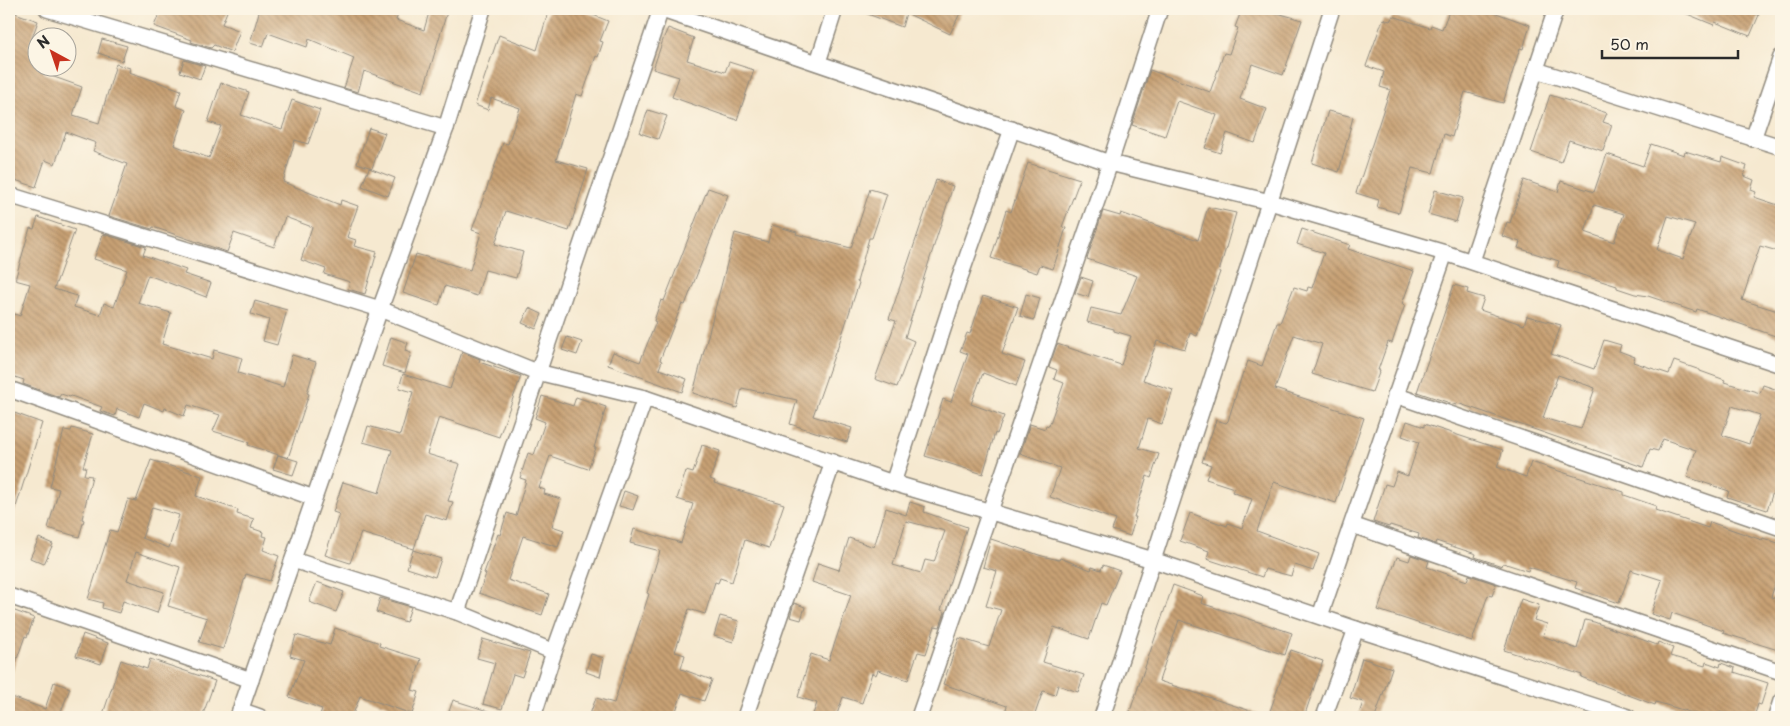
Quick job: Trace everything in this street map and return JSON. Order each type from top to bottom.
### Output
[{"type":"street","points":[[47,9],[446,128]]},
{"type":"street","points":[[260,717],[239,714],[380,308],[446,128],[483,9]]},
{"type":"street","points":[[457,612],[660,9],[1110,162],[1270,202],[1445,252],[1781,365]]},
{"type":"street","points":[[818,62],[835,9]]},
{"type":"street","points":[[919,717],[1110,162],[1160,9]]},
{"type":"street","points":[[1102,717],[1332,9]]},
{"type":"street","points":[[1472,261],[1556,9]]},
{"type":"street","points":[[1753,138],[1781,57]]},
{"type":"street","points":[[1536,70],[1781,147]]},
{"type":"street","points":[[893,482],[959,280],[1012,129]]},
{"type":"street","points":[[9,195],[380,308],[537,372],[645,398],[893,482],[1153,560],[1356,629],[1628,717]]},
{"type":"street","points":[[1320,616],[1445,252]]},
{"type":"street","points":[[9,389],[314,498]]},
{"type":"street","points":[[1395,395],[1781,528]]},
{"type":"street","points":[[533,717],[554,652],[645,398]]},
{"type":"street","points":[[745,717],[833,462]]},
{"type":"street","points":[[1352,526],[1781,672]]},
{"type":"street","points":[[292,560],[457,612],[554,652]]},
{"type":"street","points":[[9,596],[251,680]]},
{"type":"street","points":[[1324,717],[1356,629]]},
{"type":"street","points":[[1776,717],[1781,701]]},
{"type":"building","points":[[161,9],[228,9],[222,24],[240,31],[232,52],[214,45],[211,48],[191,42],[192,40],[154,26]]},
{"type":"building","points":[[260,9],[400,9],[396,20],[424,30],[430,9],[447,12],[423,92],[364,71],[358,92],[344,88],[354,58],[309,39],[307,47],[268,33],[263,47],[250,43]]},
{"type":"building","points":[[549,9],[578,9],[608,21],[600,41],[603,42],[598,57],[596,56],[582,96],[576,94],[556,160],[588,169],[569,231],[506,211],[495,244],[523,252],[516,278],[485,270],[477,296],[445,286],[439,305],[403,293],[416,254],[470,270],[481,233],[472,230],[503,143],[508,144],[520,108],[491,98],[488,110],[475,105],[499,35],[537,50]]},
{"type":"building","points":[[857,9],[962,9],[950,34],[906,13],[902,27]]},
{"type":"building","points":[[1242,9],[1263,9],[1302,20],[1283,75],[1252,64],[1240,99],[1267,109],[1255,143],[1227,133],[1220,153],[1205,148],[1217,115],[1177,101],[1165,136],[1132,125],[1150,70],[1210,92],[1224,53],[1229,54],[1238,28],[1235,27]]},
{"type":"building","points":[[1450,9],[1485,9],[1530,25],[1523,49],[1520,48],[1503,103],[1465,92],[1452,137],[1444,134],[1433,173],[1412,168],[1399,213],[1377,207],[1379,200],[1356,193],[1390,90],[1380,87],[1384,72],[1366,66],[1383,19],[1390,21],[1393,16],[1430,28],[1431,25],[1442,29]]},
{"type":"building","points":[[1675,9],[1742,9],[1759,15],[1750,36],[1715,22],[1714,25]]},
{"type":"building","points":[[9,11],[38,21],[36,28],[28,28],[28,78],[57,78],[82,87],[73,115],[99,123],[116,64],[130,68],[129,72],[181,90],[176,106],[186,110],[174,145],[209,158],[221,126],[208,122],[221,83],[249,92],[241,115],[282,129],[292,100],[320,110],[308,144],[295,140],[283,182],[340,205],[341,200],[358,206],[347,237],[356,240],[354,246],[377,252],[365,294],[348,289],[350,282],[324,274],[326,269],[301,260],[312,227],[285,217],[274,247],[234,233],[227,252],[153,227],[152,229],[109,216],[127,164],[93,151],[96,143],[66,132],[55,164],[45,160],[36,187],[9,178]]},
{"type":"building","points":[[668,28],[694,38],[687,60],[725,72],[729,62],[754,70],[737,120],[672,97],[679,77],[653,69]]},
{"type":"building","points":[[102,39],[127,46],[122,61],[98,53]]},
{"type":"building","points":[[184,60],[205,66],[200,79],[180,72]]},
{"type":"building","points":[[1550,95],[1607,113],[1603,122],[1612,125],[1603,151],[1569,140],[1561,162],[1531,152]]},
{"type":"building","points":[[648,110],[667,116],[658,139],[640,133]]},
{"type":"building","points":[[1328,111],[1353,117],[1339,172],[1312,163]]},
{"type":"building","points":[[369,128],[385,133],[372,168],[357,163]]},
{"type":"building","points":[[1651,144],[1684,155],[1685,151],[1721,162],[1722,157],[1747,166],[1744,176],[1754,180],[1751,190],[1756,192],[1754,197],[1781,206],[1781,252],[1760,246],[1742,300],[1781,312],[1781,338],[1697,309],[1696,312],[1648,296],[1635,294],[1617,288],[1617,286],[1557,267],[1559,261],[1518,248],[1520,242],[1502,236],[1507,222],[1510,223],[1524,180],[1558,192],[1561,181],[1594,192],[1607,154],[1643,166]],"holes":[[[1594,205],[1624,214],[1614,242],[1585,232]],[[1668,216],[1695,224],[1683,259],[1657,250]]]},
{"type":"building","points":[[1028,163],[1080,179],[1062,227],[1066,228],[1053,269],[1040,265],[1037,273],[991,258],[1006,210],[1011,212]]},
{"type":"building","points":[[369,168],[395,178],[388,196],[362,186]]},
{"type":"building","points":[[936,180],[953,186],[905,337],[914,341],[897,387],[875,379],[896,321],[889,319]]},
{"type":"building","points":[[708,188],[728,195],[685,305],[682,304],[660,360],[662,361],[659,369],[687,379],[682,392],[608,365],[613,352],[640,362],[656,322],[654,321],[661,300],[664,301]]},
{"type":"building","points":[[870,189],[887,194],[872,238],[869,238],[857,282],[859,283],[813,416],[852,428],[847,442],[790,424],[797,400],[742,388],[737,408],[693,393],[735,233],[768,242],[772,225],[797,232],[796,234],[851,248]]},
{"type":"building","points":[[1435,190],[1463,198],[1456,222],[1428,214]]},
{"type":"building","points":[[1208,207],[1236,213],[1220,272],[1197,336],[1190,333],[1185,349],[1157,341],[1143,380],[1173,390],[1162,424],[1148,419],[1139,448],[1159,454],[1151,478],[1147,476],[1130,536],[1112,530],[1116,520],[1050,497],[1060,468],[1020,454],[1030,424],[1045,429],[1046,425],[1049,426],[1064,383],[1054,379],[1057,370],[1049,367],[1057,344],[1121,365],[1131,336],[1114,331],[1114,329],[1087,322],[1091,308],[1121,315],[1137,276],[1087,259],[1103,211],[1120,216],[1121,213],[1198,240]]},
{"type":"building","points":[[38,217],[75,230],[54,289],[77,296],[74,307],[100,315],[104,303],[114,307],[127,270],[94,259],[103,234],[146,247],[143,255],[186,270],[184,274],[211,283],[206,297],[148,275],[138,303],[171,313],[162,344],[212,359],[214,350],[242,358],[238,373],[283,387],[292,355],[316,362],[307,393],[309,394],[288,458],[248,445],[249,442],[213,431],[220,415],[188,405],[184,416],[165,408],[164,411],[144,403],[139,417],[117,409],[115,416],[100,411],[102,407],[71,396],[61,394],[59,397],[23,384],[24,380],[9,375],[9,312],[20,316],[30,284],[15,280],[30,228],[34,229]]},
{"type":"building","points":[[1302,229],[1350,245],[1348,249],[1414,271],[1402,304],[1405,305],[1392,343],[1388,342],[1372,392],[1312,374],[1322,344],[1294,335],[1275,389],[1364,418],[1336,503],[1274,482],[1257,531],[1319,554],[1313,571],[1295,565],[1291,576],[1265,569],[1262,577],[1207,559],[1209,551],[1180,541],[1190,513],[1227,526],[1228,523],[1242,528],[1252,499],[1232,492],[1234,488],[1206,479],[1211,465],[1202,462],[1216,420],[1226,423],[1228,421],[1248,361],[1262,366],[1277,323],[1280,323],[1294,287],[1307,291],[1308,287],[1312,288],[1324,253],[1297,244]]},
{"type":"building","points":[[1081,277],[1093,281],[1088,297],[1075,293]]},
{"type":"building","points":[[1454,285],[1468,289],[1467,293],[1484,298],[1480,310],[1524,325],[1527,316],[1561,325],[1551,354],[1594,369],[1604,340],[1621,345],[1619,351],[1635,357],[1633,362],[1669,374],[1674,361],[1725,380],[1724,382],[1760,393],[1763,385],[1781,391],[1781,494],[1773,492],[1767,510],[1727,497],[1729,491],[1687,477],[1696,450],[1663,439],[1658,451],[1650,449],[1643,467],[1457,403],[1456,405],[1417,392]],"holes":[[[1558,375],[1595,388],[1581,429],[1543,418]],[[1732,406],[1760,415],[1749,444],[1722,435]]]},
{"type":"building","points":[[1026,294],[1040,298],[1034,320],[1020,316]]},
{"type":"building","points":[[983,296],[1018,307],[1002,354],[1025,362],[1016,386],[983,373],[971,404],[1004,416],[997,434],[995,433],[983,474],[925,456],[943,399],[951,402],[968,354],[960,351],[967,333],[970,334]]},
{"type":"building","points":[[255,301],[287,310],[277,345],[263,341],[269,320],[251,314]]},
{"type":"building","points":[[529,308],[542,314],[536,329],[522,323]]},
{"type":"building","points":[[391,337],[408,343],[405,351],[411,353],[405,373],[382,366]]},
{"type":"building","points":[[567,337],[582,342],[577,355],[562,350]]},
{"type":"building","points":[[462,352],[480,359],[479,362],[521,376],[499,437],[439,417],[427,454],[460,464],[448,501],[453,502],[447,521],[425,514],[414,549],[361,533],[350,563],[325,555],[339,514],[333,512],[343,482],[379,493],[392,450],[363,442],[368,426],[400,435],[413,392],[399,388],[403,374],[450,389]]},
{"type":"building","points":[[542,396],[573,406],[576,397],[606,407],[594,448],[596,448],[588,469],[550,456],[539,488],[545,490],[544,494],[561,499],[552,526],[564,530],[558,547],[523,536],[508,580],[549,594],[542,615],[479,593],[486,574],[484,573],[507,513],[516,516],[526,480],[520,478],[528,453],[534,455],[545,422],[535,418]]},
{"type":"building","points":[[9,411],[42,423],[12,520],[9,519]]},
{"type":"building","points":[[1407,421],[1424,427],[1424,424],[1503,450],[1497,467],[1526,477],[1531,462],[1624,492],[1624,495],[1656,506],[1655,510],[1708,528],[1710,522],[1762,540],[1763,538],[1781,544],[1781,566],[1771,597],[1781,600],[1781,641],[1778,650],[1723,633],[1724,631],[1672,613],[1670,620],[1651,614],[1662,580],[1631,570],[1619,603],[1575,588],[1577,582],[1529,567],[1528,571],[1503,563],[1502,566],[1475,557],[1476,554],[1436,541],[1435,544],[1418,538],[1419,534],[1373,522],[1385,484],[1392,486],[1397,472],[1408,476],[1419,442],[1402,436]]},
{"type":"building","points":[[72,428],[93,434],[83,467],[86,467],[84,475],[92,476],[79,537],[48,528],[59,489],[50,487],[64,430],[71,431]]},
{"type":"building","points":[[702,445],[720,451],[710,479],[715,481],[714,483],[784,504],[769,548],[745,540],[732,582],[720,578],[718,583],[715,582],[705,614],[689,609],[675,652],[685,655],[681,669],[712,680],[704,701],[682,693],[674,717],[599,717],[590,714],[596,698],[614,703],[649,594],[647,593],[660,551],[630,543],[634,529],[681,543],[693,504],[677,499],[686,471],[693,473]]},
{"type":"building","points":[[278,455],[298,461],[293,475],[273,469]]},
{"type":"building","points":[[151,460],[202,476],[196,496],[238,510],[237,514],[254,519],[251,528],[263,532],[262,536],[267,537],[263,550],[279,556],[270,581],[246,574],[223,649],[199,642],[207,618],[168,606],[180,567],[136,552],[127,580],[164,592],[157,613],[123,601],[119,613],[102,608],[103,603],[88,599],[110,530],[117,532],[128,499],[136,501]],"holes":[[[152,507],[179,515],[169,548],[142,538]]]},
{"type":"building","points":[[624,491],[638,496],[633,510],[619,506]]},
{"type":"building","points":[[910,502],[925,507],[924,512],[967,527],[941,610],[945,612],[940,627],[935,626],[926,654],[918,652],[908,680],[878,670],[876,675],[872,673],[862,703],[843,697],[836,717],[812,717],[817,703],[798,697],[811,654],[829,660],[851,595],[812,582],[818,563],[839,570],[849,538],[874,547],[886,508],[906,515]],"holes":[[[906,521],[945,531],[934,562],[925,560],[921,573],[893,565]]]},
{"type":"building","points":[[39,538],[53,544],[44,564],[30,558]]},
{"type":"building","points":[[991,539],[1042,556],[1059,560],[1060,558],[1091,570],[1092,567],[1101,570],[1103,565],[1120,571],[1106,605],[1101,603],[1089,639],[1054,627],[1043,662],[1084,675],[1078,692],[1058,685],[1055,695],[1043,691],[1034,717],[1021,717],[1005,712],[1007,706],[943,684],[959,638],[989,647],[1001,610],[986,606],[997,571],[983,567]]},
{"type":"building","points":[[413,550],[441,559],[435,577],[407,568]]},
{"type":"building","points":[[1411,555],[1429,561],[1427,567],[1467,581],[1469,575],[1496,584],[1492,596],[1488,595],[1472,641],[1378,610],[1397,557],[1409,561]]},
{"type":"building","points":[[317,582],[344,592],[336,612],[309,602]]},
{"type":"building","points":[[1173,585],[1203,596],[1201,603],[1292,633],[1285,655],[1179,620],[1159,681],[1260,714],[1260,717],[1128,717]]},
{"type":"building","points":[[380,598],[411,607],[406,622],[376,612]]},
{"type":"building","points":[[1521,599],[1539,605],[1534,620],[1547,624],[1543,636],[1577,649],[1585,620],[1657,645],[1658,642],[1673,648],[1670,656],[1705,666],[1706,662],[1720,667],[1721,663],[1735,668],[1734,672],[1768,683],[1761,705],[1758,704],[1754,717],[1736,717],[1720,712],[1719,717],[1706,717],[1656,702],[1655,705],[1581,677],[1582,675],[1504,650]]},
{"type":"building","points":[[794,603],[805,607],[801,620],[790,617]]},
{"type":"building","points":[[12,610],[34,618],[27,637],[25,636],[11,676],[9,676],[9,620]]},
{"type":"building","points":[[720,616],[739,621],[733,642],[714,636]]},
{"type":"building","points":[[335,628],[380,643],[379,646],[421,659],[412,690],[419,692],[412,714],[360,696],[352,717],[319,717],[322,709],[289,697],[304,660],[290,656],[296,635],[330,645]]},
{"type":"building","points":[[83,634],[108,643],[101,664],[76,656]]},
{"type":"building","points":[[483,639],[530,653],[522,677],[513,674],[502,709],[483,704],[495,663],[477,658]]},
{"type":"building","points":[[1291,650],[1323,661],[1304,717],[1268,717]]},
{"type":"building","points":[[591,654],[604,658],[600,677],[586,672]]},
{"type":"building","points":[[1362,658],[1392,668],[1375,717],[1358,717],[1363,702],[1350,698]]},
{"type":"building","points":[[150,659],[215,681],[202,717],[102,717],[121,660],[147,669]]},
{"type":"building","points":[[54,682],[70,688],[60,714],[63,717],[15,717],[9,715],[9,696],[45,709]]},
{"type":"building","points":[[453,700],[497,714],[497,717],[447,717]]}]
